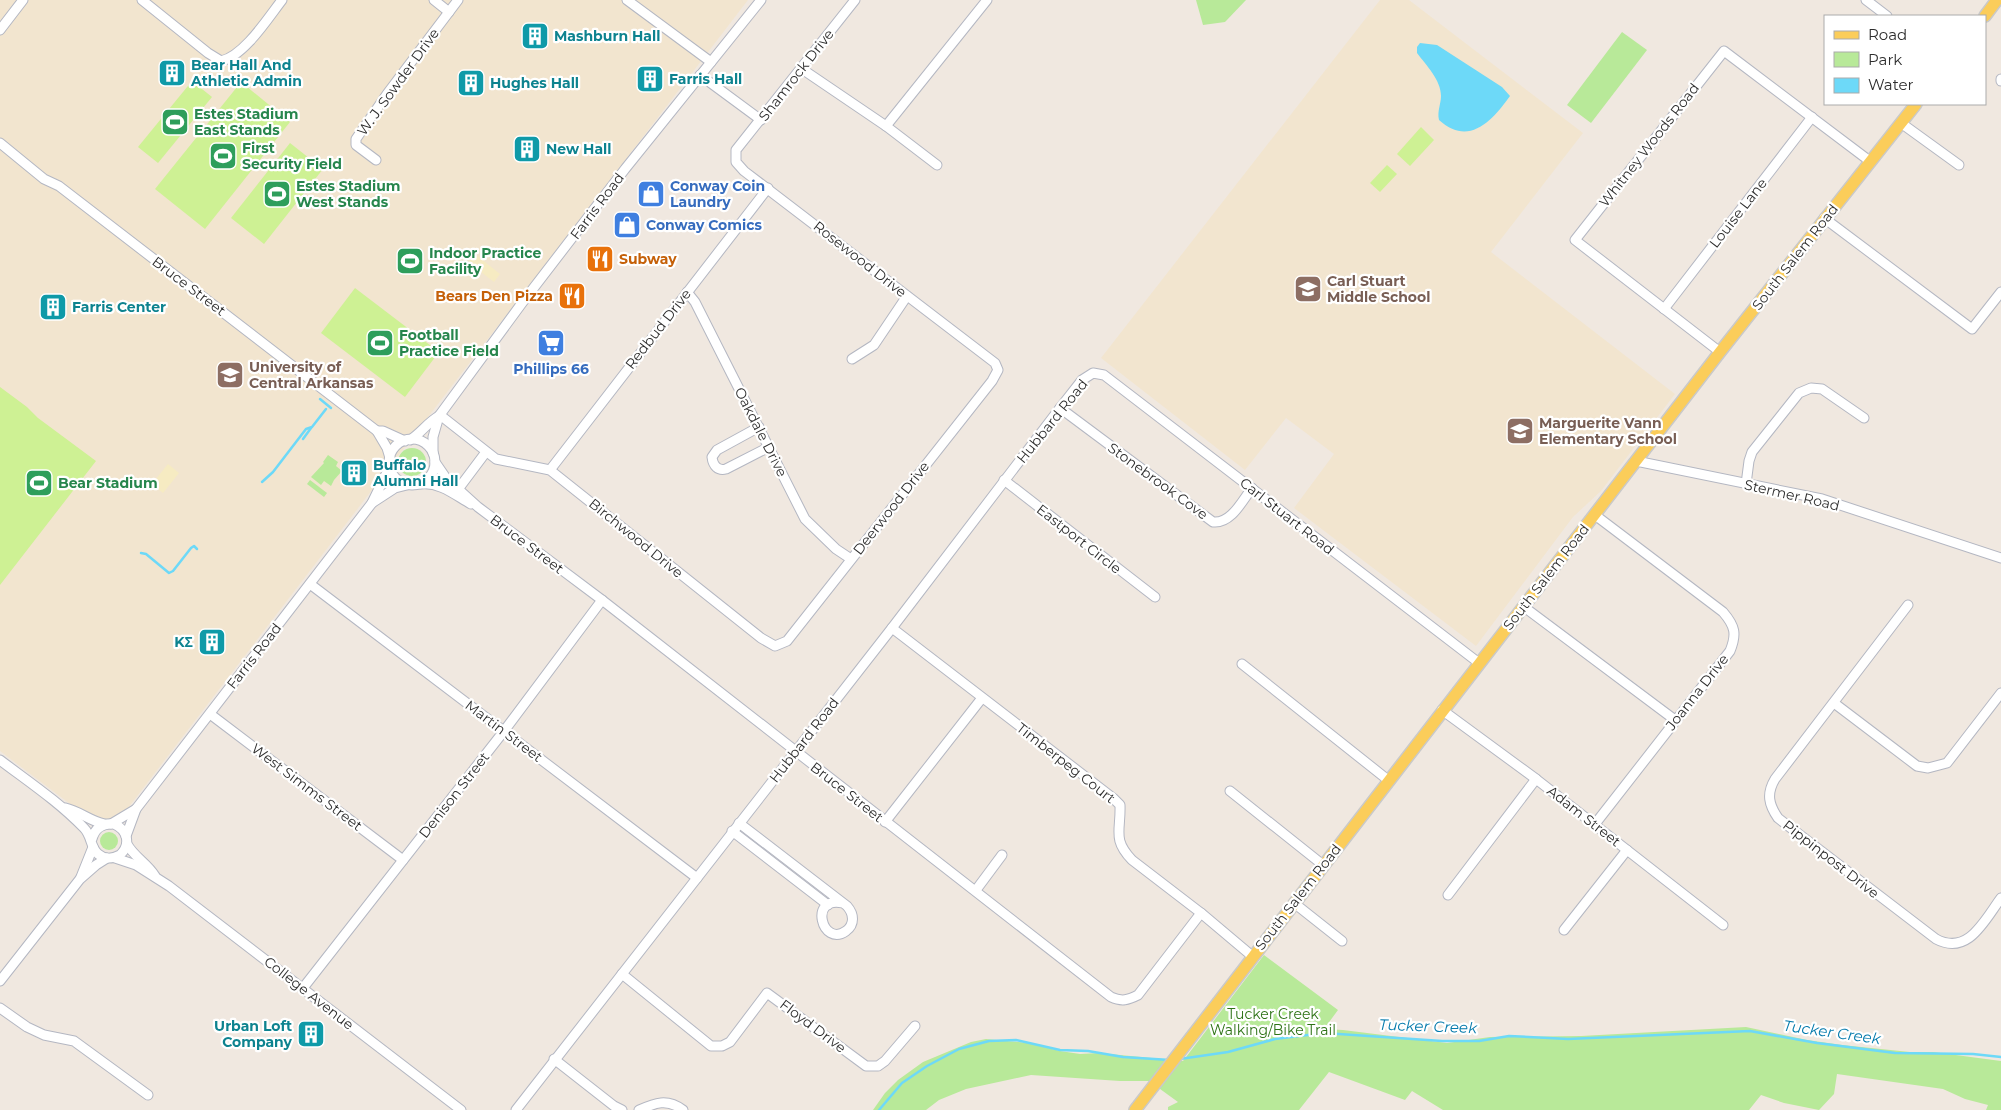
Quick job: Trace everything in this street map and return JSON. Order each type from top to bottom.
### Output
[{"type":"main road","points":[[1985,15],[1997,0]]},
{"type":"main road","name":"South Salem Road","points":[[1135,1110],[1442,710],[1824,218],[1915,105]]},
{"type":"street","points":[[0,30],[23,0]]},
{"type":"street","points":[[142,0],[208,53],[221,61],[233,56],[245,45],[282,0]]},
{"type":"street","points":[[434,0],[449,12]]},
{"type":"street","name":"W. J. Sowder Drive","points":[[376,160],[356,144],[356,139],[387,94],[458,0]]},
{"type":"street","points":[[627,0],[711,62]]},
{"type":"street","name":"Farris Road","points":[[434,458],[433,437],[440,416],[522,303],[761,0]]},
{"type":"street","name":"Shamrock Drive","points":[[736,150],[855,0]]},
{"type":"street","points":[[886,126],[986,0]]},
{"type":"street","points":[[1866,0],[1886,15]]},
{"type":"street","name":"Whitney Woods Road","points":[[1664,308],[1575,240],[1724,50],[1812,117]]},
{"type":"street","points":[[802,68],[886,126],[937,165]]},
{"type":"street","points":[[700,75],[760,120]]},
{"type":"street","points":[[1812,117],[1871,162]]},
{"type":"street","name":"Louise Lane","points":[[1664,308],[1812,117]]},
{"type":"street","points":[[1901,123],[1959,165]]},
{"type":"street","name":"Bruce Street","points":[[0,143],[44,179],[59,186],[377,431],[408,440]]},
{"type":"street","name":"Rosewood Drive","points":[[736,150],[736,162],[994,363]]},
{"type":"street","name":"Redbud Drive","points":[[550,470],[768,188]]},
{"type":"street","points":[[1824,218],[1972,329],[2001,292]]},
{"type":"street","name":"Oakdale Drive","points":[[686,292],[695,302],[805,519],[836,548],[851,559]]},
{"type":"street","points":[[852,359],[874,345],[907,296]]},
{"type":"street","points":[[1664,308],[1720,352]]},
{"type":"street","name":"Deerwood Drive","points":[[775,646],[787,642],[992,380],[998,370],[994,363]]},
{"type":"street","name":"Hubbard Road","points":[[516,1110],[892,628],[1060,408],[1082,380],[1094,373]]},
{"type":"street","name":"Carl Stuart Road","points":[[1094,373],[1104,375],[1479,663]]},
{"type":"street","points":[[1746,484],[1752,452],[1798,393],[1811,388],[1822,390],[1864,418]]},
{"type":"street","name":"Stonebrook Cove","points":[[1060,408],[1213,522],[1219,522],[1229,517],[1252,488]]},
{"type":"street","name":"Farris Road","points":[[408,440],[420,433],[431,421],[440,416]]},
{"type":"street","name":"Birchwood Drive","points":[[440,416],[496,459],[550,470],[761,638],[775,646]]},
{"type":"street","points":[[759,427],[717,450],[712,457],[714,465],[719,469],[726,469],[769,447]]},
{"type":"street","name":"Bruce Street","points":[[377,431],[387,448],[390,462]]},
{"type":"street","points":[[408,440],[424,443],[434,458],[431,476],[420,484],[407,485],[396,478],[390,462],[394,449],[408,440]]},
{"type":"street","points":[[459,488],[486,452]]},
{"type":"street","name":"Bruce Street","points":[[434,458],[446,478],[478,507]]},
{"type":"street","name":"Stermer Road","points":[[1636,461],[1822,499],[2001,558]]},
{"type":"street","name":"Farris Road","points":[[126,840],[136,809],[372,503],[390,462]]},
{"type":"street","name":"Eastport Circle","points":[[1004,480],[1155,597]]},
{"type":"street","name":"Bruce Street","points":[[420,484],[440,486],[478,507],[602,600],[885,822],[1119,1001],[1138,995],[1201,913]]},
{"type":"street","name":"Farris Road","points":[[372,503],[392,490],[407,485]]},
{"type":"street","name":"Joanna Drive","points":[[1595,515],[1723,612],[1732,623],[1734,634],[1730,651],[1595,824]]},
{"type":"street","name":"Martin Street","points":[[310,584],[697,878]]},
{"type":"street","name":"Denison Street","points":[[302,988],[504,731],[602,600]]},
{"type":"street","name":"Pippinpost Drive","points":[[1908,605],[1770,787],[1768,798],[1771,808],[1778,818],[1936,940],[1945,944],[1953,945],[1964,942],[1974,934],[2001,898]]},
{"type":"street","points":[[1524,606],[1675,720]]},
{"type":"street","name":"Timberpeg Court","points":[[892,628],[1113,798],[1120,805],[1118,839],[1123,850],[1132,860],[1201,913],[1252,956]]},
{"type":"street","points":[[1242,664],[1388,780]]},
{"type":"street","points":[[1834,703],[1917,766],[1928,768],[1947,763],[2001,693]]},
{"type":"street","points":[[885,822],[982,698]]},
{"type":"street","name":"Adam Street","points":[[1442,710],[1595,824],[1723,926]]},
{"type":"street","name":"West Simms Street","points":[[210,714],[403,860]]},
{"type":"street","points":[[0,760],[65,808],[84,827],[97,853],[111,858]]},
{"type":"street","points":[[1448,895],[1536,779]]},
{"type":"street","points":[[1230,791],[1323,865]]},
{"type":"street","points":[[0,980],[80,879],[96,865],[123,852],[126,840],[122,829],[91,820],[74,810],[65,808]]},
{"type":"street","name":"Farris Road","points":[[108,824],[136,809]]},
{"type":"street","points":[[739,822],[843,903],[851,910],[852,921],[847,930],[838,934],[828,931],[822,923],[822,913],[828,905],[837,902],[843,903]]},
{"type":"street","points":[[80,879],[96,830],[108,824]]},
{"type":"street","points":[[732,831],[828,905]]},
{"type":"street","name":"College Avenue","points":[[126,840],[135,856],[150,868],[155,876]]},
{"type":"street","points":[[1564,930],[1627,850]]},
{"type":"street","points":[[976,890],[1002,855]]},
{"type":"street","name":"College Avenue","points":[[111,858],[129,862],[146,873],[155,876],[461,1110]]},
{"type":"street","points":[[1294,904],[1342,941]]},
{"type":"street","name":"Floyd Drive","points":[[622,974],[652,996],[672,1016],[710,1046],[722,1046],[730,1042],[767,993],[866,1066],[878,1066],[885,1061],[915,1026]]},
{"type":"street","points":[[0,1008],[27,1027],[44,1035],[74,1041],[148,1095]]},
{"type":"street","points":[[554,1059],[614,1106],[622,1110]]},
{"type":"street","points":[[639,1110],[657,1102],[666,1101],[677,1105],[683,1110]]},
{"type":"shaded area","name":"University of Central Arkansas","points":[[0,0],[748,0],[128,808],[120,815],[109,820],[99,820],[82,813],[0,751]]},
{"type":"shaded area","name":"Carl Stuart Middle School","points":[[1380,0],[1409,0],[1583,133],[1491,252],[1675,394],[1601,491],[1573,517],[1476,646],[1294,508],[1334,454],[1286,418],[1245,470],[1101,358]]},
{"type":"green space","points":[[1196,0],[1246,0],[1225,22],[1203,25]]},
{"type":"green space","points":[[1622,32],[1647,50],[1591,123],[1567,105]]},
{"type":"green space","name":"Estes Stadium East Stands","points":[[192,81],[212,97],[158,163],[138,147]]},
{"type":"green space","name":"First Security Field","points":[[241,82],[290,122],[205,229],[155,189]]},
{"type":"green space","points":[[1421,127],[1434,140],[1410,166],[1397,154]]},
{"type":"green space","name":"Estes Stadium West Stands","points":[[290,143],[323,169],[264,244],[231,218]]},
{"type":"green space","points":[[1387,165],[1397,174],[1380,192],[1370,183]]},
{"type":"green space","name":"Football Practice Field","points":[[355,288],[439,352],[405,397],[321,333]]},
{"type":"green space","name":"Bear Stadium","points":[[0,387],[96,461],[0,585]]},
{"type":"green space","points":[[412,448],[422,452],[426,462],[422,472],[412,476],[402,472],[398,462],[402,452]]},
{"type":"green space","points":[[328,455],[338,462],[336,466],[342,471],[331,486],[324,481],[321,485],[311,477],[324,463]]},
{"type":"green space","points":[[310,480],[327,493],[324,497],[307,484]]},
{"type":"green space","points":[[109,832],[115,835],[118,841],[115,847],[109,850],[103,847],[100,841],[103,835]]},
{"type":"green space","name":"Tucker Creek Walking/Bike Trail","points":[[1264,955],[1338,1010],[1324,1029],[1447,1043],[1490,1037],[1581,1036],[1746,1027],[1807,1040],[1842,1045],[1910,1052],[1933,1052],[2001,1061],[2001,1110],[1986,1110],[1988,1105],[1965,1099],[1943,1089],[1837,1074],[1834,1094],[1819,1110],[1784,1103],[1761,1095],[1749,1110],[1443,1110],[1412,1091],[1405,1100],[1329,1072],[1299,1110],[1168,1110],[1168,1107],[1178,1102],[1149,1081],[1031,1075],[966,1089],[939,1100],[926,1110],[873,1110],[885,1093],[898,1080],[923,1062],[971,1042],[986,1039],[1028,1043],[1080,1054],[1099,1053],[1183,1061]]},
{"type":"sand","points":[[475,254],[500,274],[494,282],[468,262]]},
{"type":"sand","points":[[168,464],[179,473],[163,493],[152,484]]},
{"type":"water","points":[[1420,43],[1437,45],[1502,87],[1510,96],[1496,114],[1479,128],[1470,131],[1460,131],[1450,128],[1439,120],[1441,96],[1439,84],[1417,53],[1417,47]]},
{"type":"waterway","points":[[320,399],[331,408]]},
{"type":"waterway","points":[[262,482],[273,472],[306,429],[312,427],[326,409]]},
{"type":"waterway","points":[[303,439],[311,428]]},
{"type":"waterway","points":[[141,553],[146,554],[169,573],[173,571],[191,548],[194,546],[197,549]]},
{"type":"waterway","name":"Tucker Creek","points":[[1180,1059],[1228,1052],[1275,1039],[1324,1033],[1442,1041],[1479,1041],[1509,1036],[1568,1039],[1750,1031],[1817,1043],[1895,1053],[1973,1054],[2001,1057]]},
{"type":"waterway","name":"Tucker Creek","points":[[879,1110],[902,1083],[927,1066],[959,1049],[989,1041],[1016,1040],[1060,1050],[1088,1051],[1123,1057],[1170,1060]]},
{"type":"place","name":"Mashburn Hall","points":[[535,36]]},
{"type":"place","name":"Bear Hall And Athletic Admin","points":[[172,73]]},
{"type":"place","name":"Farris Hall","points":[[650,79]]},
{"type":"place","name":"Hughes Hall","points":[[471,83]]},
{"type":"place","name":"Estes Stadium East Stands","points":[[175,122]]},
{"type":"place","name":"New Hall","points":[[527,149]]},
{"type":"place","name":"First Security Field","points":[[223,156]]},
{"type":"place","name":"Estes Stadium West Stands","points":[[277,194]]},
{"type":"place","name":"Conway Coin Laundry","points":[[651,194]]},
{"type":"place","name":"Conway Comics","points":[[627,225]]},
{"type":"place","name":"Subway","points":[[600,259]]},
{"type":"place","name":"Indoor Practice Facility","points":[[410,261]]},
{"type":"place","name":"Carl Stuart Middle School","points":[[1308,289]]},
{"type":"place","name":"Bears Den Pizza","points":[[572,296]]},
{"type":"place","name":"Farris Center","points":[[53,307]]},
{"type":"place","name":"Football Practice Field","points":[[380,343]]},
{"type":"place","name":"Phillips 66","points":[[551,343]]},
{"type":"place","name":"University of Central Arkansas","points":[[230,375]]},
{"type":"place","name":"Marguerite Vann Elementary School","points":[[1520,431]]},
{"type":"place","name":"Buffalo Alumni Hall","points":[[354,473]]},
{"type":"place","name":"Bear Stadium","points":[[39,483]]},
{"type":"place","name":"KΣ","points":[[212,642]]},
{"type":"place","name":"Urban Loft Company","points":[[311,1034]]}]
